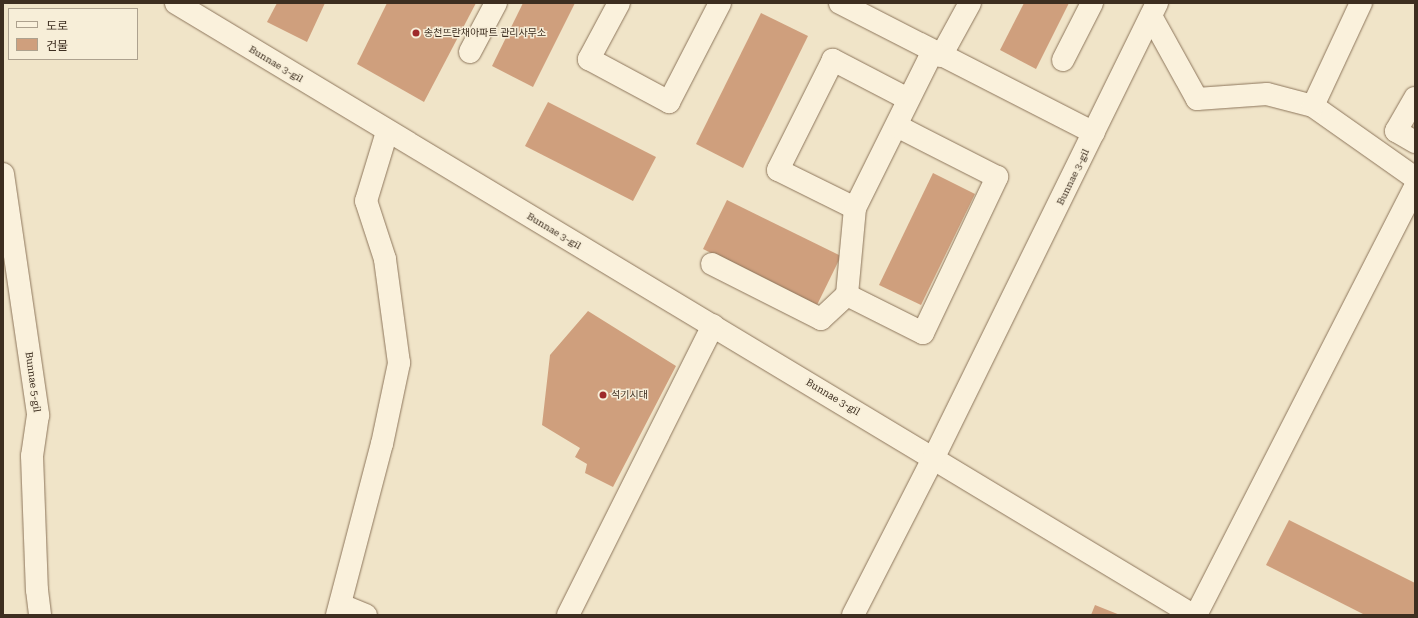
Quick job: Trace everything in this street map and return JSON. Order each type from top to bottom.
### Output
[{"type":"street","name":"Bunnae 3-gil","points":[[176,3],[387,132],[934,457]]},
{"type":"street","points":[[470,52],[496,3]]},
{"type":"street","points":[[619,3],[589,60],[669,102],[720,3]]},
{"type":"street","points":[[840,3],[937,54],[1094,133]]},
{"type":"street","points":[[712,264],[821,319],[847,295],[855,208],[897,126],[908,99],[970,3]]},
{"type":"street","points":[[1063,60],[1092,3]]},
{"type":"street","points":[[1313,106],[1361,3]]},
{"type":"street","name":"Bunnae 3-gil","points":[[853,615],[934,457],[1154,9]]},
{"type":"street","points":[[1154,9],[1197,99],[1267,94],[1313,106],[1415,178]]},
{"type":"street","points":[[855,208],[778,170],[833,60],[908,99]]},
{"type":"street","points":[[1415,98],[1396,131],[1415,142]]},
{"type":"street","points":[[847,295],[922,333],[997,177],[897,126]]},
{"type":"street","points":[[366,615],[339,610],[382,444],[399,363],[385,259],[366,201],[387,132]]},
{"type":"street","name":"Bunnae 5-gil","points":[[3,174],[38,415],[32,456],[37,590],[40,615]]},
{"type":"street","points":[[1196,615],[1415,187]]},
{"type":"street","points":[[568,615],[713,325]]},
{"type":"street","points":[[934,457],[1193,615]]},
{"type":"building","points":[[277,3],[325,3],[307,42],[267,22]]},
{"type":"building","name":"송천뜨란채아파트 관리사무소","points":[[387,3],[476,3],[424,102],[357,64]]},
{"type":"building","points":[[523,3],[575,3],[533,87],[492,66]]},
{"type":"building","points":[[1024,3],[1069,3],[1036,69],[1000,50]]},
{"type":"building","points":[[761,13],[808,36],[743,168],[696,144]]},
{"type":"building","points":[[548,102],[656,157],[633,201],[525,146]]},
{"type":"building","points":[[933,173],[975,194],[921,305],[879,285]]},
{"type":"building","points":[[727,200],[841,256],[817,305],[703,249]]},
{"type":"building","name":"석기시대","points":[[588,311],[676,366],[613,487],[585,473],[587,464],[575,457],[580,448],[542,425],[550,355]]},
{"type":"building","points":[[1289,520],[1415,583],[1415,615],[1365,615],[1266,565]]},
{"type":"building","points":[[1095,605],[1120,615],[1091,615]]},
{"type":"place","name":"송천뜨란채아파트 관리사무소","points":[[416,33]]},
{"type":"place","name":"석기시대","points":[[603,395]]}]
